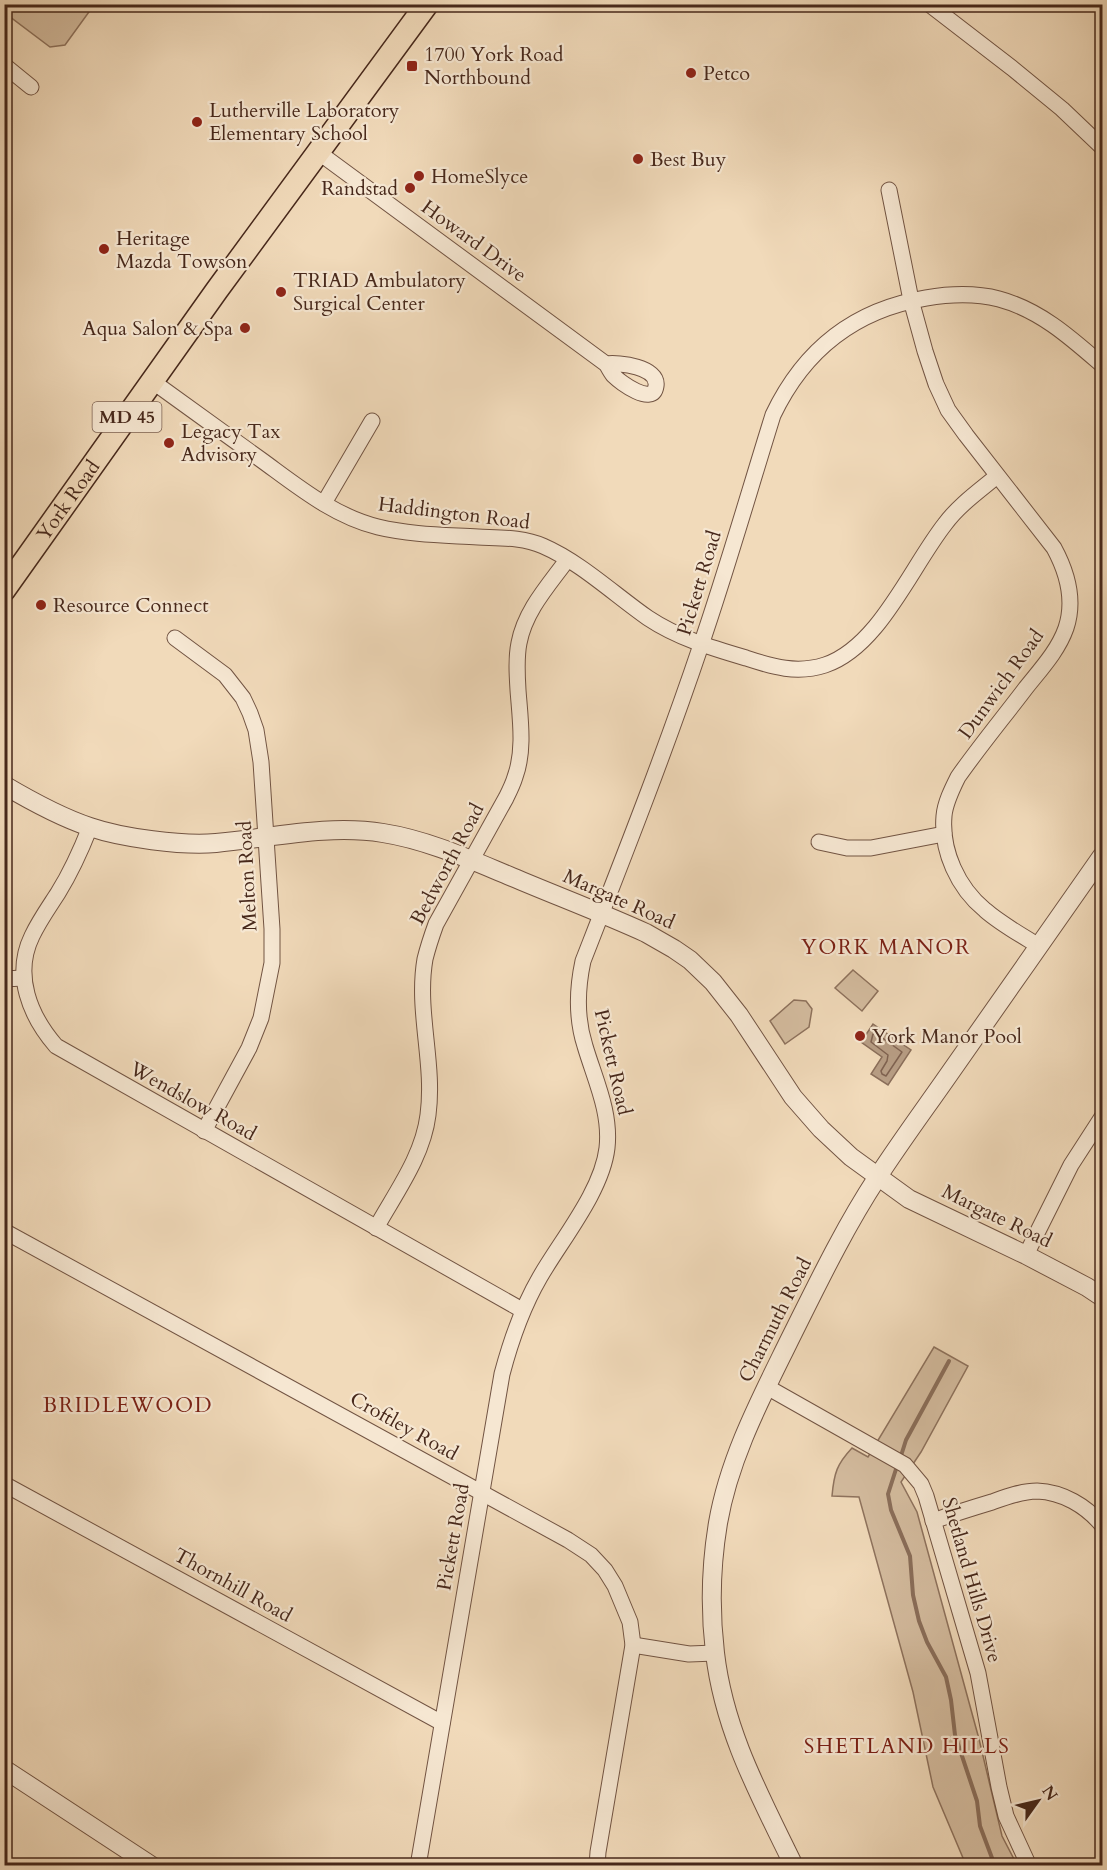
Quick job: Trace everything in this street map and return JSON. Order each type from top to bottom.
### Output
[{"type":"main road","name":"York Road","points":[[4,590],[152,381],[427,4]]},
{"type":"street","points":[[929,4],[1012,68],[1102,147]]},
{"type":"street","points":[[4,65],[31,87]]},
{"type":"street","name":"Howard Drive","points":[[318,152],[606,364]]},
{"type":"street","name":"Dunwich Road","points":[[889,190],[911,300],[936,384],[948,410],[1054,548],[1063,564],[1068,585],[1070,605],[1066,627],[1055,651],[958,777],[944,815],[944,834],[952,864],[963,887],[986,912],[1039,946]]},
{"type":"street","name":"Pickett Road","points":[[418,1866],[502,1374],[522,1310],[599,1178],[605,1155],[606,1117],[600,1091],[584,1045],[578,1010],[583,961],[640,817],[702,644],[773,415],[783,394],[802,367],[836,334],[884,308],[911,300],[943,295],[971,295],[998,299],[1020,307],[1062,330],[1102,365]]},
{"type":"street","name":"Haddington Road","points":[[152,381],[324,503],[356,519],[392,530],[525,540],[553,551],[649,619],[681,636],[779,668],[805,670],[827,664],[846,655],[866,638],[882,618],[946,521],[997,476]]},
{"type":"street","points":[[324,503],[372,421]]},
{"type":"street","name":"Bedworth Road","points":[[376,1228],[413,1162],[424,1134],[429,1103],[423,994],[425,959],[436,924],[515,778],[521,739],[518,645],[531,610],[567,560]]},
{"type":"street","name":"Melton Road","points":[[175,638],[225,675],[243,698],[250,713],[259,746],[272,929],[272,963],[261,1018],[249,1048],[204,1131]]},
{"type":"street","name":"Margate Road","points":[[4,785],[52,811],[90,827],[128,836],[165,841],[213,843],[345,830],[383,833],[423,842],[660,940],[690,960],[726,998],[782,1082],[807,1114],[836,1145],[909,1199],[1026,1255],[1102,1297]]},
{"type":"street","name":"Wendslow Road","points":[[90,827],[77,860],[30,939],[26,957],[23,978],[27,996],[34,1016],[45,1034],[56,1046],[522,1310]]},
{"type":"street","points":[[819,842],[847,848],[871,848],[944,834]]},
{"type":"street","name":"Charmuth Road","points":[[794,1866],[740,1754],[715,1653],[712,1606],[714,1564],[718,1522],[729,1477],[745,1433],[766,1387],[825,1270],[877,1177],[1102,856]]},
{"type":"street","points":[[4,978],[23,978]]},
{"type":"street","points":[[1026,1255],[1071,1166],[1102,1117]]},
{"type":"street","name":"Croftley Road","points":[[4,1231],[568,1540],[591,1555],[605,1570],[625,1607],[630,1622],[633,1645],[597,1866]]},
{"type":"street","name":"Shetland Hills Drive","points":[[766,1387],[890,1455],[905,1465],[921,1484],[978,1673],[1006,1816],[1029,1866]]},
{"type":"street","name":"Thornhill Road","points":[[4,1484],[442,1723]]},
{"type":"street","points":[[933,1521],[1015,1494],[1037,1491],[1074,1501],[1089,1511],[1102,1525]]},
{"type":"street","points":[[633,1645],[688,1654],[715,1653]]},
{"type":"street","points":[[4,1769],[152,1866]]},
{"type":"shaded area","points":[[4,5],[94,5],[65,45],[50,47],[5,13]]},
{"type":"shaded area","points":[[853,970],[878,991],[862,1011],[835,988]]},
{"type":"shaded area","points":[[794,1000],[806,1001],[812,1009],[809,1027],[785,1044],[770,1021]]},
{"type":"shaded area","points":[[934,1347],[968,1366],[921,1452],[901,1482],[917,1512],[979,1739],[1002,1836],[1017,1865],[966,1865],[933,1787],[913,1692],[859,1497],[832,1496],[835,1475],[843,1459],[852,1448],[868,1457]]},
{"type":"water","points":[[873,1024],[911,1050],[888,1085],[871,1074],[882,1057],[861,1042]]},
{"type":"waterway","points":[[900,1459],[906,1440],[949,1361]]},
{"type":"waterway","points":[[897,1466],[888,1494],[891,1510],[910,1556],[913,1595],[919,1621],[927,1642],[946,1677],[955,1735],[977,1801],[980,1826],[995,1866]]},
{"type":"place","name":"1700 York Road Northbound","points":[[412,66]]},
{"type":"place","name":"Petco","points":[[691,73]]},
{"type":"place","name":"Lutherville Laboratory Elementary School","points":[[197,122]]},
{"type":"place","name":"Best Buy","points":[[638,159]]},
{"type":"place","name":"HomeSlyce","points":[[419,176]]},
{"type":"place","name":"Randstad","points":[[410,188]]},
{"type":"place","name":"Heritage Mazda Towson","points":[[104,249]]},
{"type":"place","name":"TRIAD Ambulatory Surgical Center","points":[[281,292]]},
{"type":"place","name":"Aqua Salon & Spa","points":[[245,328]]},
{"type":"place","name":"Legacy Tax Advisory","points":[[169,443]]},
{"type":"place","name":"Resource Connect","points":[[41,605]]},
{"type":"place","name":"York Manor Pool","points":[[860,1036]]},
{"type":"district","name":"YORK MANOR","points":[[886,947]]},
{"type":"district","name":"BRIDLEWOOD","points":[[128,1405]]},
{"type":"district","name":"SHETLAND HILLS","points":[[907,1746]]}]
